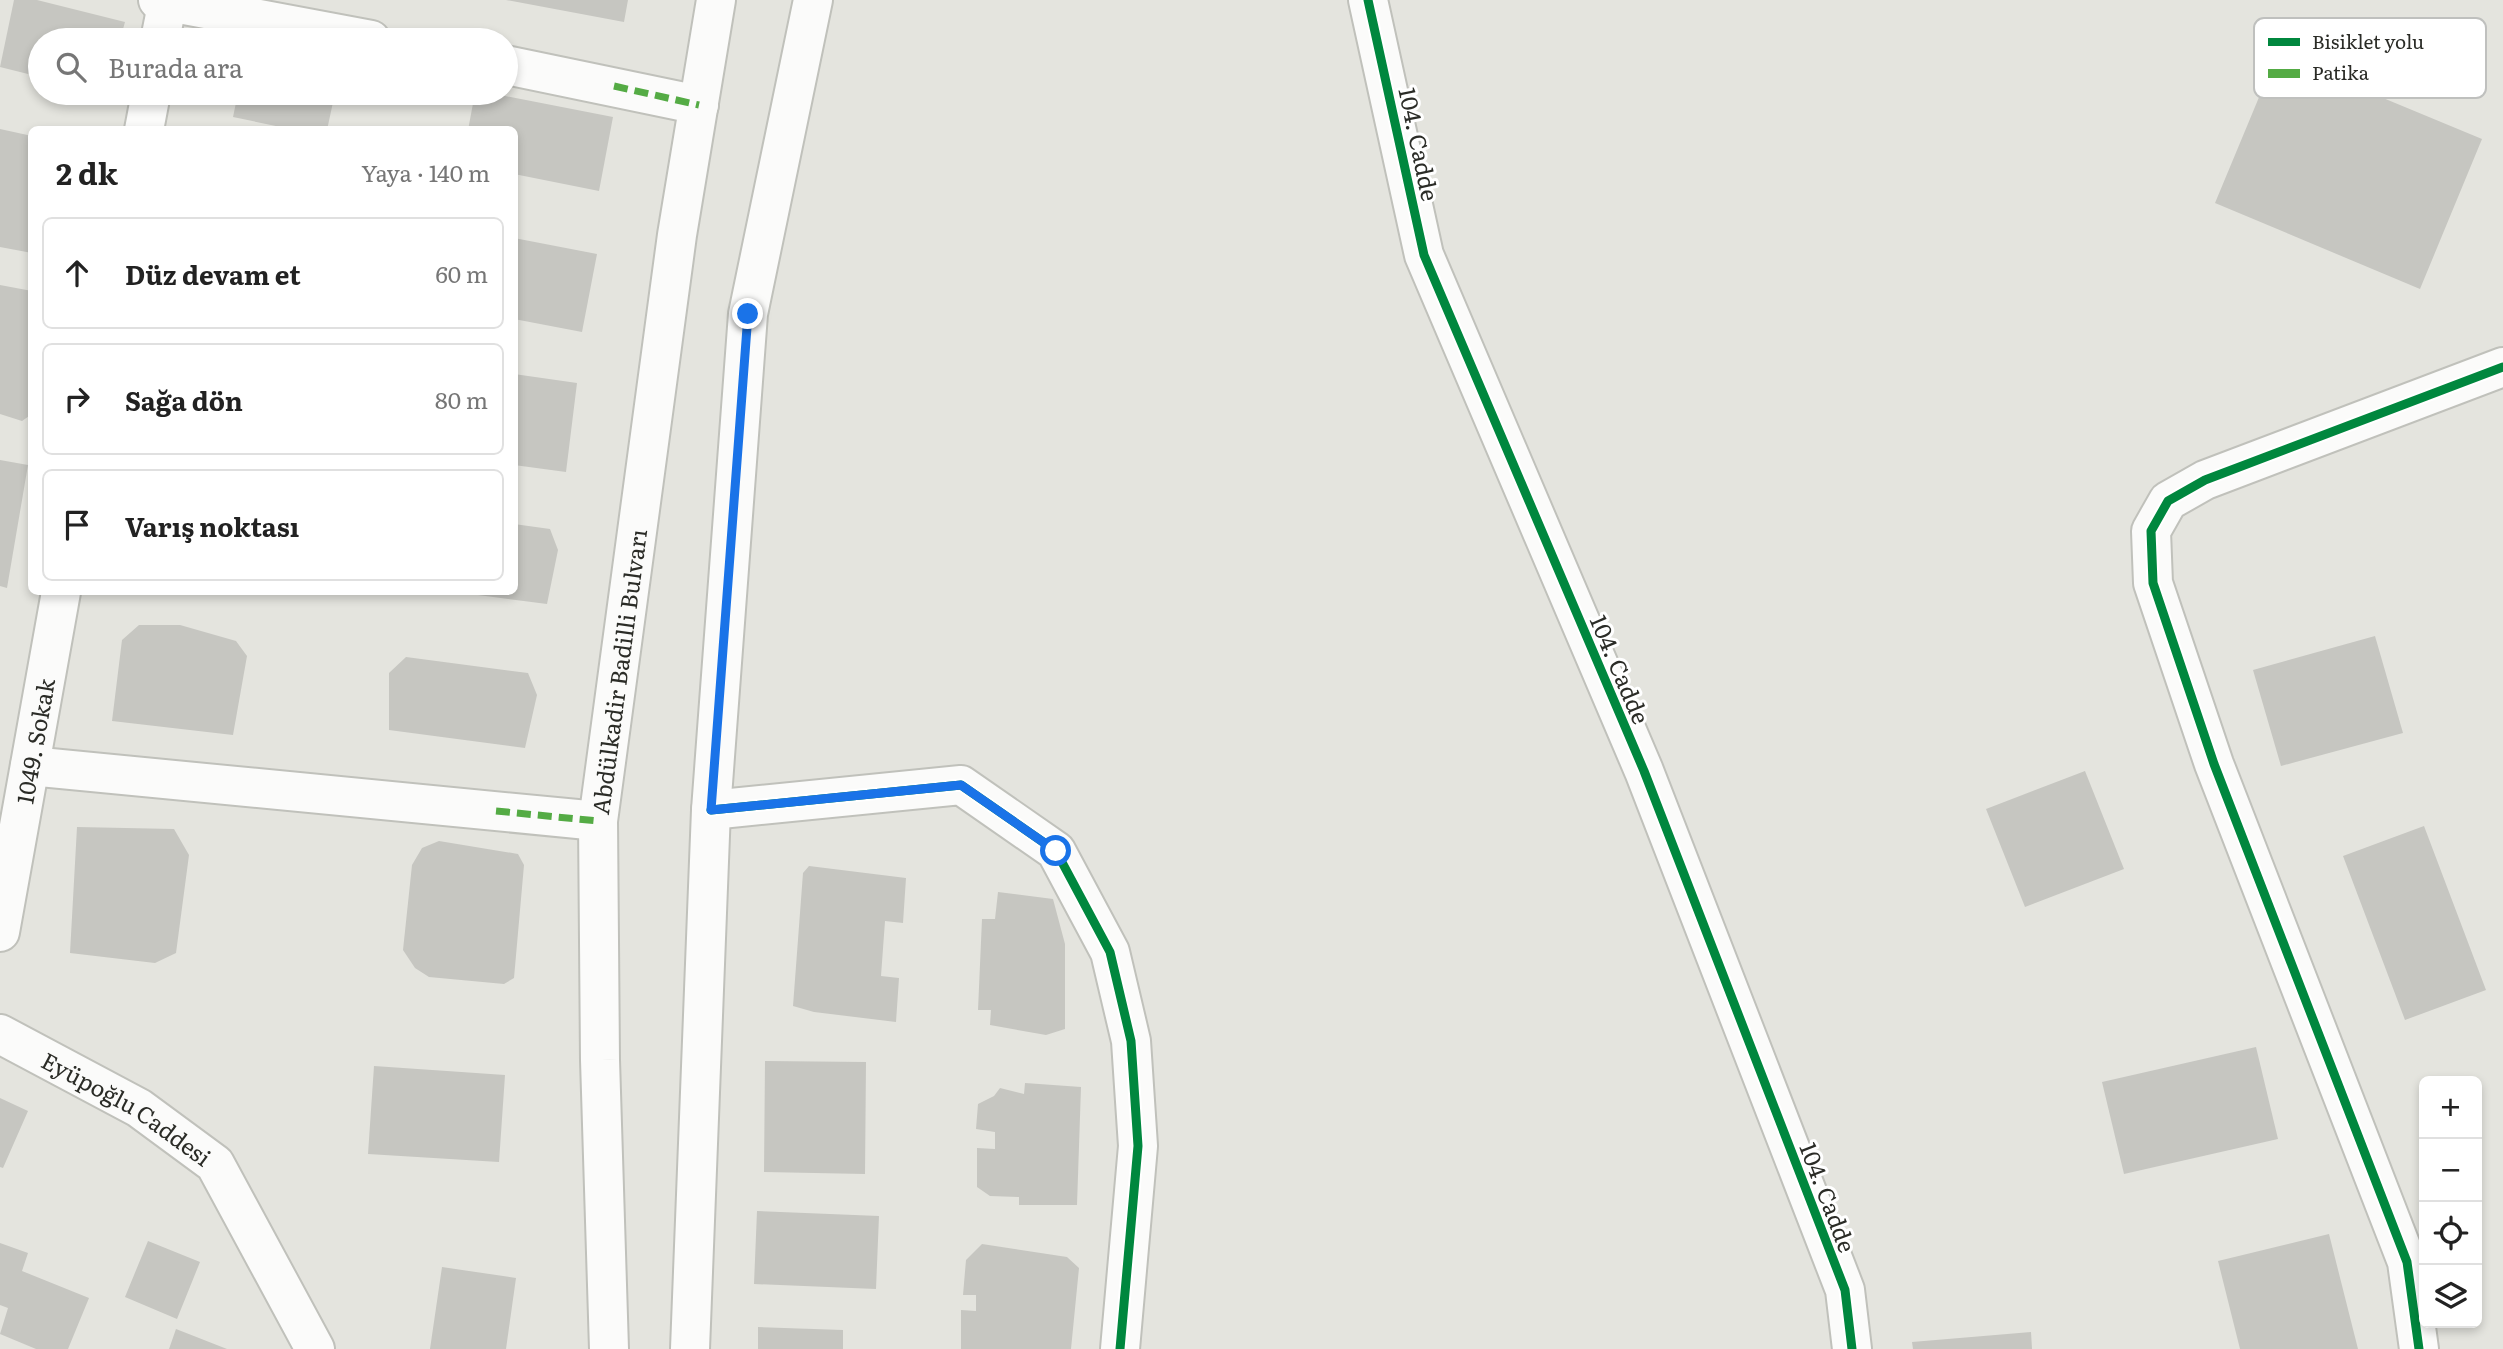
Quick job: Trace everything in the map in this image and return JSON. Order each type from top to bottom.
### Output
[{"type":"street","name":"Abdülkadir Badilli Bulvarı","points":[[610,1349],[600,1060],[598,821],[677,235],[716,0]]},
{"type":"street","points":[[690,1349],[711,810],[748,314],[813,0]]},
{"type":"street","name":"104. Cadde","points":[[1368,0],[1424,255],[1644,771],[1845,1290],[1852,1349]]},
{"type":"street","points":[[161,28],[164,1],[307,28]]},
{"type":"street","points":[[518,67],[699,105]]},
{"type":"street","points":[[145,126],[149,105]]},
{"type":"street","points":[[2419,1349],[2407,1262],[2214,765],[2153,583],[2151,531],[2168,501],[2205,481],[2503,368]]},
{"type":"street","name":"1049. Sokak","points":[[0,932],[60,595]]},
{"type":"street","points":[[30,766],[598,821]]},
{"type":"street","points":[[711,810],[961,785],[1056,851],[1110,952],[1131,1041],[1138,1146],[1121,1349]]},
{"type":"street","name":"Eyüpoğlu Caddesi","points":[[0,1034],[139,1108],[215,1164],[315,1349]]},
{"type":"building","points":[[14,0],[37,0],[125,22],[123,28],[28,28],[28,74],[0,67]]},
{"type":"building","points":[[506,0],[628,0],[624,22]]},
{"type":"building","points":[[518,98],[613,117],[599,191],[518,175],[518,126],[469,126],[473,105],[518,105]]},
{"type":"building","points":[[2259,98],[2383,98],[2482,139],[2420,289],[2215,203]]},
{"type":"building","points":[[236,105],[332,105],[328,126],[276,126],[233,117]]},
{"type":"building","points":[[0,129],[28,135],[28,252],[0,247]]},
{"type":"building","points":[[518,239],[597,254],[582,332],[518,320]]},
{"type":"building","points":[[0,285],[28,290],[28,417],[22,421],[0,414]]},
{"type":"building","points":[[518,375],[577,383],[566,472],[518,466]]},
{"type":"building","points":[[0,460],[28,465],[7,588],[0,586]]},
{"type":"building","points":[[518,525],[550,529],[558,550],[547,604],[478,595],[518,595]]},
{"type":"building","points":[[139,625],[180,625],[236,641],[247,656],[233,735],[112,721],[122,640]]},
{"type":"building","points":[[2375,636],[2403,733],[2281,766],[2253,670]]},
{"type":"building","points":[[406,657],[528,673],[537,695],[525,748],[389,730],[389,673]]},
{"type":"building","points":[[2085,771],[2124,869],[2025,907],[1986,809]]},
{"type":"building","points":[[2424,826],[2486,990],[2405,1020],[2343,856]]},
{"type":"building","points":[[77,827],[174,829],[189,855],[176,953],[155,963],[70,953]]},
{"type":"building","points":[[439,841],[518,854],[524,865],[514,978],[504,984],[429,977],[415,968],[403,950],[412,865],[422,848]]},
{"type":"building","points":[[809,866],[906,878],[903,923],[885,921],[881,976],[899,978],[896,1022],[814,1012],[793,1006],[803,873]]},
{"type":"building","points":[[998,892],[1053,899],[1065,944],[1065,1029],[1046,1035],[990,1025],[991,1010],[978,1010],[982,919],[995,919]]},
{"type":"building","points":[[2256,1047],[2278,1139],[2124,1174],[2102,1082]]},
{"type":"building","points":[[765,1061],[866,1062],[865,1174],[764,1172]]},
{"type":"building","points":[[374,1066],[505,1075],[499,1162],[368,1154]]},
{"type":"building","points":[[1025,1083],[1081,1087],[1077,1205],[1019,1205],[1019,1197],[990,1196],[977,1187],[977,1148],[995,1149],[995,1132],[976,1129],[978,1104],[994,1096],[1000,1088],[1024,1094]]},
{"type":"building","points":[[0,1098],[28,1111],[3,1168],[0,1167]]},
{"type":"building","points":[[757,1211],[879,1216],[876,1289],[754,1284]]},
{"type":"building","points":[[2329,1234],[2358,1349],[2240,1349],[2218,1261]]},
{"type":"building","points":[[148,1241],[200,1262],[177,1319],[125,1297]]},
{"type":"building","points":[[0,1243],[28,1253],[22,1271],[89,1298],[68,1349],[36,1349],[0,1334],[8,1308],[0,1305]]},
{"type":"building","points":[[982,1244],[1067,1257],[1079,1268],[1071,1349],[961,1349],[961,1310],[976,1311],[976,1295],[963,1295],[966,1260]]},
{"type":"building","points":[[442,1267],[516,1278],[506,1349],[430,1349]]},
{"type":"building","points":[[758,1327],[843,1330],[843,1349],[758,1349]]},
{"type":"building","points":[[176,1329],[227,1349],[169,1349]]},
{"type":"building","points":[[2031,1332],[2032,1349],[1913,1349],[1912,1342]]},
{"type":"marked path","points":[[614,86],[699,105]]},
{"type":"marked path","points":[[496,811],[598,821]]},
{"type":"cycle path","points":[[1368,0],[1424,255],[1644,771],[1845,1290],[1852,1349]]},
{"type":"cycle path","points":[[2419,1349],[2407,1262],[2214,764],[2153,583],[2151,531],[2168,501],[2205,480],[2503,367]]},
{"type":"cycle path","points":[[711,810],[961,785],[1056,851],[1110,952],[1131,1041],[1138,1146],[1120,1349]]},
{"type":"route","points":[[748,314],[711,810],[961,785],[1056,851]]}]
